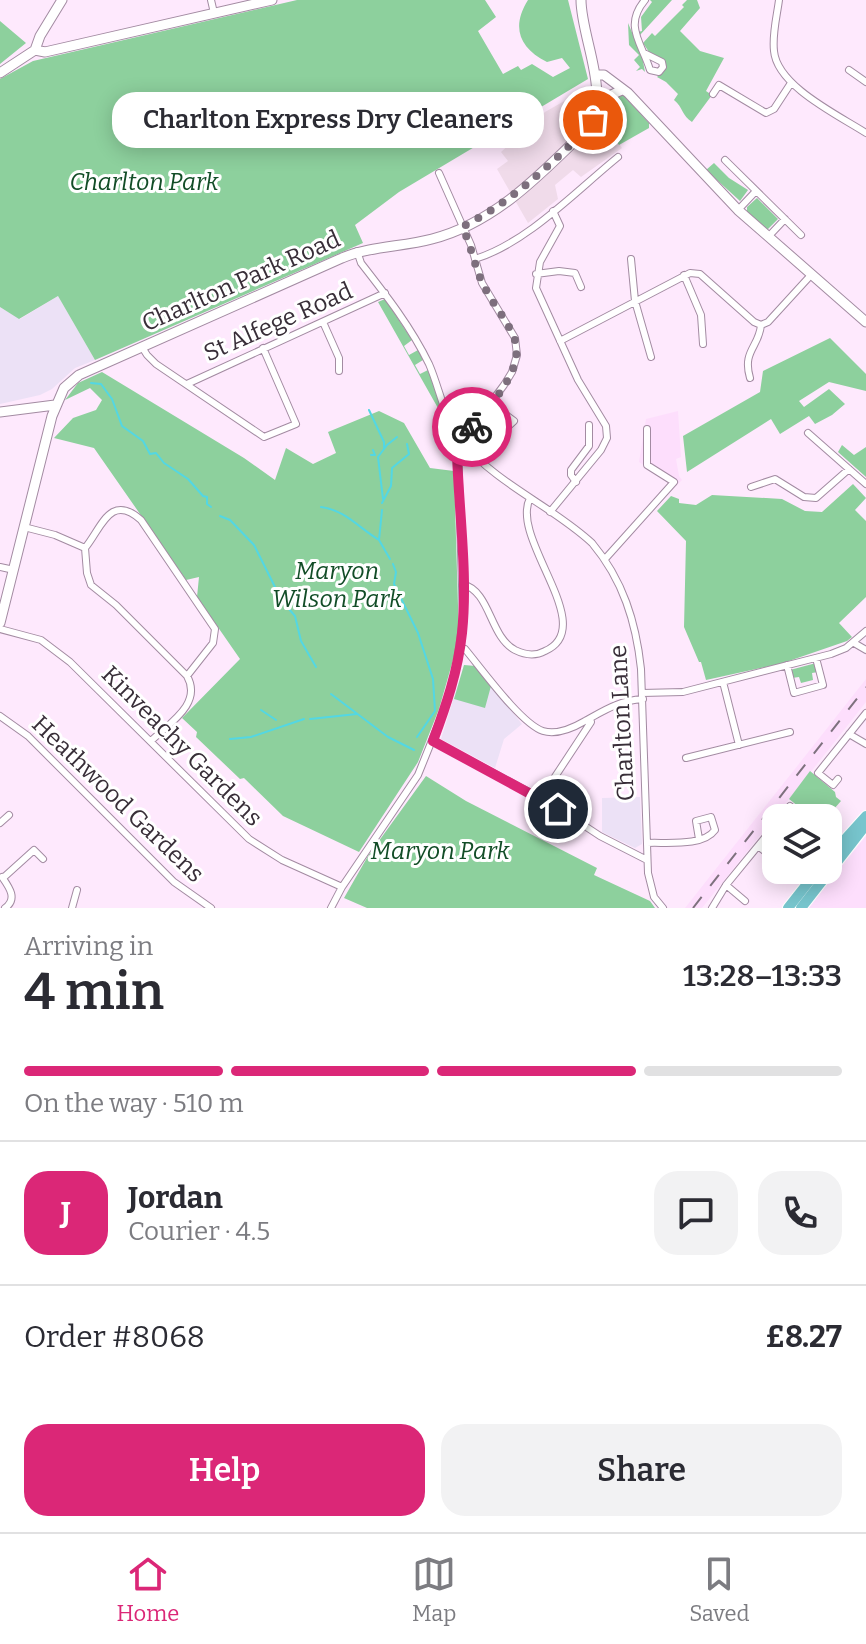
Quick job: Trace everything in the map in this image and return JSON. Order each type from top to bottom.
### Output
[{"type":"main road","points":[[0,73],[35,50],[62,0]]},
{"type":"main road","points":[[35,50],[45,52],[272,0]]},
{"type":"main road","points":[[581,0],[595,75],[596,102],[622,90]]},
{"type":"main road","points":[[595,75],[604,75],[628,93],[738,210],[866,322]]},
{"type":"main road","name":"Charlton Park Road","points":[[55,405],[73,378],[142,347],[357,251],[423,241],[462,227],[502,205],[532,182],[591,125],[596,102]]},
{"type":"main road","points":[[0,412],[55,405],[0,623]]},
{"type":"main road","points":[[842,843],[866,816]]},
{"type":"main road","points":[[801,908],[866,825]]},
{"type":"main road","points":[[788,908],[807,884]]},
{"type":"street","points":[[211,0],[214,13]]},
{"type":"street","points":[[645,0],[633,19],[637,37],[646,54]]},
{"type":"street","points":[[779,0],[773,50],[780,69],[791,83],[866,133]]},
{"type":"street","points":[[849,70],[866,82]]},
{"type":"street","points":[[713,94],[719,85],[766,113],[774,109],[791,83]]},
{"type":"street","points":[[475,259],[510,245],[618,157]]},
{"type":"street","points":[[725,160],[801,235]]},
{"type":"street","points":[[331,908],[418,775],[451,688],[460,648],[462,584],[457,454],[461,441],[512,372],[517,347],[510,329],[482,283],[439,173]]},
{"type":"street","points":[[738,210],[756,191]]},
{"type":"street","points":[[550,512],[601,450],[607,432],[537,293],[536,274],[560,226],[553,211]]},
{"type":"street","points":[[767,237],[785,219]]},
{"type":"street","name":"Charlton Lane","points":[[357,251],[361,263],[413,334],[461,441],[486,467],[581,533],[605,559],[624,594],[638,645],[650,886],[663,908]]},
{"type":"street","points":[[631,259],[635,301],[651,357]]},
{"type":"street","points":[[536,274],[577,270],[581,287]]},
{"type":"street","points":[[560,341],[684,275],[700,274],[761,325],[768,322],[811,275]]},
{"type":"street","points":[[684,275],[701,315],[703,344]]},
{"type":"street","name":"St Alfege Road","points":[[187,384],[385,293]]},
{"type":"street","points":[[323,322],[339,358],[339,371]]},
{"type":"street","points":[[750,378],[747,361],[761,325]]},
{"type":"street","points":[[142,347],[150,359],[264,437],[296,424],[263,348]]},
{"type":"street","points":[[491,404],[514,421],[498,436]]},
{"type":"street","points":[[576,482],[571,470],[589,446],[589,425]]},
{"type":"street","points":[[605,559],[674,482],[647,465],[647,429]]},
{"type":"street","points":[[808,433],[866,484]]},
{"type":"street","points":[[751,487],[775,479],[804,497],[816,498],[849,469]]},
{"type":"street","points":[[462,584],[468,585],[479,596],[499,633],[512,648],[536,654],[549,650],[558,641],[564,629],[564,617],[539,558],[529,524],[526,506],[530,498]]},
{"type":"street","points":[[151,741],[188,704],[193,691],[187,676],[116,605],[91,585],[85,548],[94,538],[100,522],[110,513],[128,512],[141,520],[215,629],[213,643],[187,676]]},
{"type":"street","points":[[24,527],[55,535],[85,548]]},
{"type":"street","points":[[0,567],[14,570]]},
{"type":"street","name":"Kinveachy Gardens","points":[[0,629],[41,640],[59,652],[249,839],[282,860],[342,887]]},
{"type":"street","points":[[460,648],[465,649],[535,728],[554,732],[590,719],[610,705],[642,696],[683,692],[839,651],[854,643],[866,631]]},
{"type":"street","points":[[854,643],[866,650]]},
{"type":"street","points":[[787,665],[794,693],[823,685],[816,658]]},
{"type":"street","points":[[723,682],[739,745]]},
{"type":"street","points":[[838,779],[833,785],[818,773],[866,713]]},
{"type":"street","name":"Heathwood Gardens","points":[[0,716],[28,736],[174,882],[211,908]]},
{"type":"street","points":[[541,798],[591,722],[590,719]]},
{"type":"street","points":[[686,758],[790,732]]},
{"type":"street","points":[[849,734],[866,744]]},
{"type":"street","points":[[433,741],[541,798],[600,836],[647,860]]},
{"type":"street","points":[[0,823],[9,815]]},
{"type":"street","points":[[647,843],[699,839]]},
{"type":"street","points":[[712,908],[726,885],[762,841]]},
{"type":"street","points":[[758,846],[762,849]]},
{"type":"street","points":[[5,908],[9,906],[12,895],[1,877],[34,850],[43,859]]},
{"type":"street","points":[[726,885],[745,901]]},
{"type":"street","points":[[72,908],[77,890]]},
{"type":"shaded area","points":[[580,92],[586,102],[582,104],[585,110],[601,119],[622,148],[581,177],[573,170],[555,185],[558,199],[528,223],[497,169],[508,161],[501,152],[545,112]]},
{"type":"shaded area","points":[[58,296],[95,360],[75,368],[52,389],[40,395],[0,404],[0,307],[20,319]]},
{"type":"shaded area","points":[[678,411],[681,457],[676,459],[682,480],[676,486],[639,462],[646,419]]},
{"type":"shaded area","points":[[464,665],[475,666],[522,724],[504,739],[495,768],[441,739]]},
{"type":"shaded area","points":[[866,679],[866,702],[833,744],[785,804],[767,804]]},
{"type":"shaded area","points":[[640,797],[642,844],[635,848],[602,832],[602,798]]},
{"type":"shaded area","points":[[762,811],[762,833],[702,908],[685,908]]},
{"type":"shaded area","points":[[866,836],[866,908],[809,908],[828,884],[842,884],[842,866]]},
{"type":"green space","name":"Charlton Park","points":[[297,0],[485,0],[496,17],[478,31],[503,74],[518,66],[521,70],[532,64],[553,77],[570,68],[562,58],[547,62],[530,50],[521,36],[520,19],[528,0],[568,0],[588,79],[399,192],[355,225],[363,243],[95,360],[58,296],[19,319],[0,307],[0,79],[33,61]]},
{"type":"green space","points":[[650,0],[672,0],[640,35],[641,17],[652,2]]},
{"type":"green space","points":[[687,0],[697,0],[700,8],[680,31],[700,51],[724,58],[706,91],[712,95],[692,122],[674,100],[678,94],[657,77],[665,69],[664,60],[649,52],[643,43],[652,33],[655,36],[684,7],[682,5]]},
{"type":"green space","points":[[0,21],[26,43],[0,64]]},
{"type":"green space","points":[[628,23],[642,56],[645,72],[642,69],[636,71],[640,67],[634,60],[639,55],[629,45]]},
{"type":"green space","points":[[623,95],[649,123],[649,128],[619,145],[600,118],[602,107]]},
{"type":"green space","points":[[714,163],[729,178],[748,190],[740,201],[706,170]]},
{"type":"green space","points":[[757,198],[778,219],[767,230],[747,212],[747,207]]},
{"type":"green space","points":[[385,299],[412,340],[404,346],[409,355],[418,350],[423,360],[415,365],[420,374],[428,370],[449,423],[447,424],[378,302]]},
{"type":"green space","points":[[830,338],[866,374],[866,391],[829,382],[799,401],[804,407],[829,389],[845,404],[832,415],[815,424],[809,416],[780,434],[771,419],[687,472],[683,436],[760,392],[763,371]]},
{"type":"green space","name":"Maryon Wilson Park","points":[[102,372],[275,480],[286,448],[313,464],[336,453],[328,432],[379,411],[404,423],[430,468],[454,471],[459,639],[439,709],[418,762],[359,852],[283,816],[196,737],[197,732],[182,718],[240,659],[197,597],[199,577],[186,580],[94,448],[54,438],[73,418],[96,410],[102,400],[90,388],[65,400],[78,383]]},
{"type":"green space","points":[[842,445],[854,455],[866,447],[866,477],[838,452]]},
{"type":"green space","points":[[853,484],[866,498],[855,510],[866,521],[866,597],[839,623],[852,637],[783,663],[706,680],[684,627],[686,541],[657,511],[671,496],[679,499],[679,503],[696,505],[712,495],[782,499],[805,511],[822,512]]},
{"type":"green space","points":[[816,663],[818,672],[812,673],[813,680],[801,683],[799,677],[792,678],[790,670]]},
{"type":"green space","points":[[464,665],[475,666],[491,686],[485,708],[454,699]]},
{"type":"green space","points":[[810,771],[841,801],[838,804],[795,804],[789,799]]},
{"type":"green space","name":"Maryon Park","points":[[426,776],[466,801],[597,868],[594,875],[650,901],[655,908],[367,908],[344,898],[368,856]]},
{"type":"waterway","points":[[91,383],[101,384],[112,399],[122,426],[143,441],[150,454],[156,453],[164,463],[188,479],[207,497],[207,504],[211,507]]},
{"type":"waterway","points":[[369,410],[384,448]]},
{"type":"waterway","points":[[383,499],[378,457],[397,437]]},
{"type":"waterway","points":[[382,503],[391,486],[392,468],[409,454],[407,444]]},
{"type":"waterway","points":[[371,455],[375,455],[373,450]]},
{"type":"waterway","points":[[321,507],[345,516],[379,540]]},
{"type":"waterway","points":[[382,510],[379,540],[390,559]]},
{"type":"waterway","points":[[220,516],[230,520],[254,545],[282,601],[295,616],[301,641],[316,667]]},
{"type":"waterway","points":[[393,564],[396,572],[394,584],[418,633],[433,679],[435,711],[417,737]]},
{"type":"waterway","points":[[331,694],[388,737],[414,750]]},
{"type":"waterway","points":[[261,710],[276,720]]},
{"type":"waterway","points":[[310,719],[357,714]]},
{"type":"waterway","points":[[230,739],[251,737],[304,719]]},
{"type":"railway","points":[[693,908],[866,687]]},
{"type":"way so far","points":[[472,427],[512,372],[517,347],[515,338],[482,283],[471,245],[462,227],[525,188],[593,120]]},
{"type":"place","name":"Charlton Express Dry Cleaners","points":[[593,120]]},
{"type":"route","points":[[472,427],[461,441],[457,454],[462,635],[451,688],[433,741],[558,809]]}]
